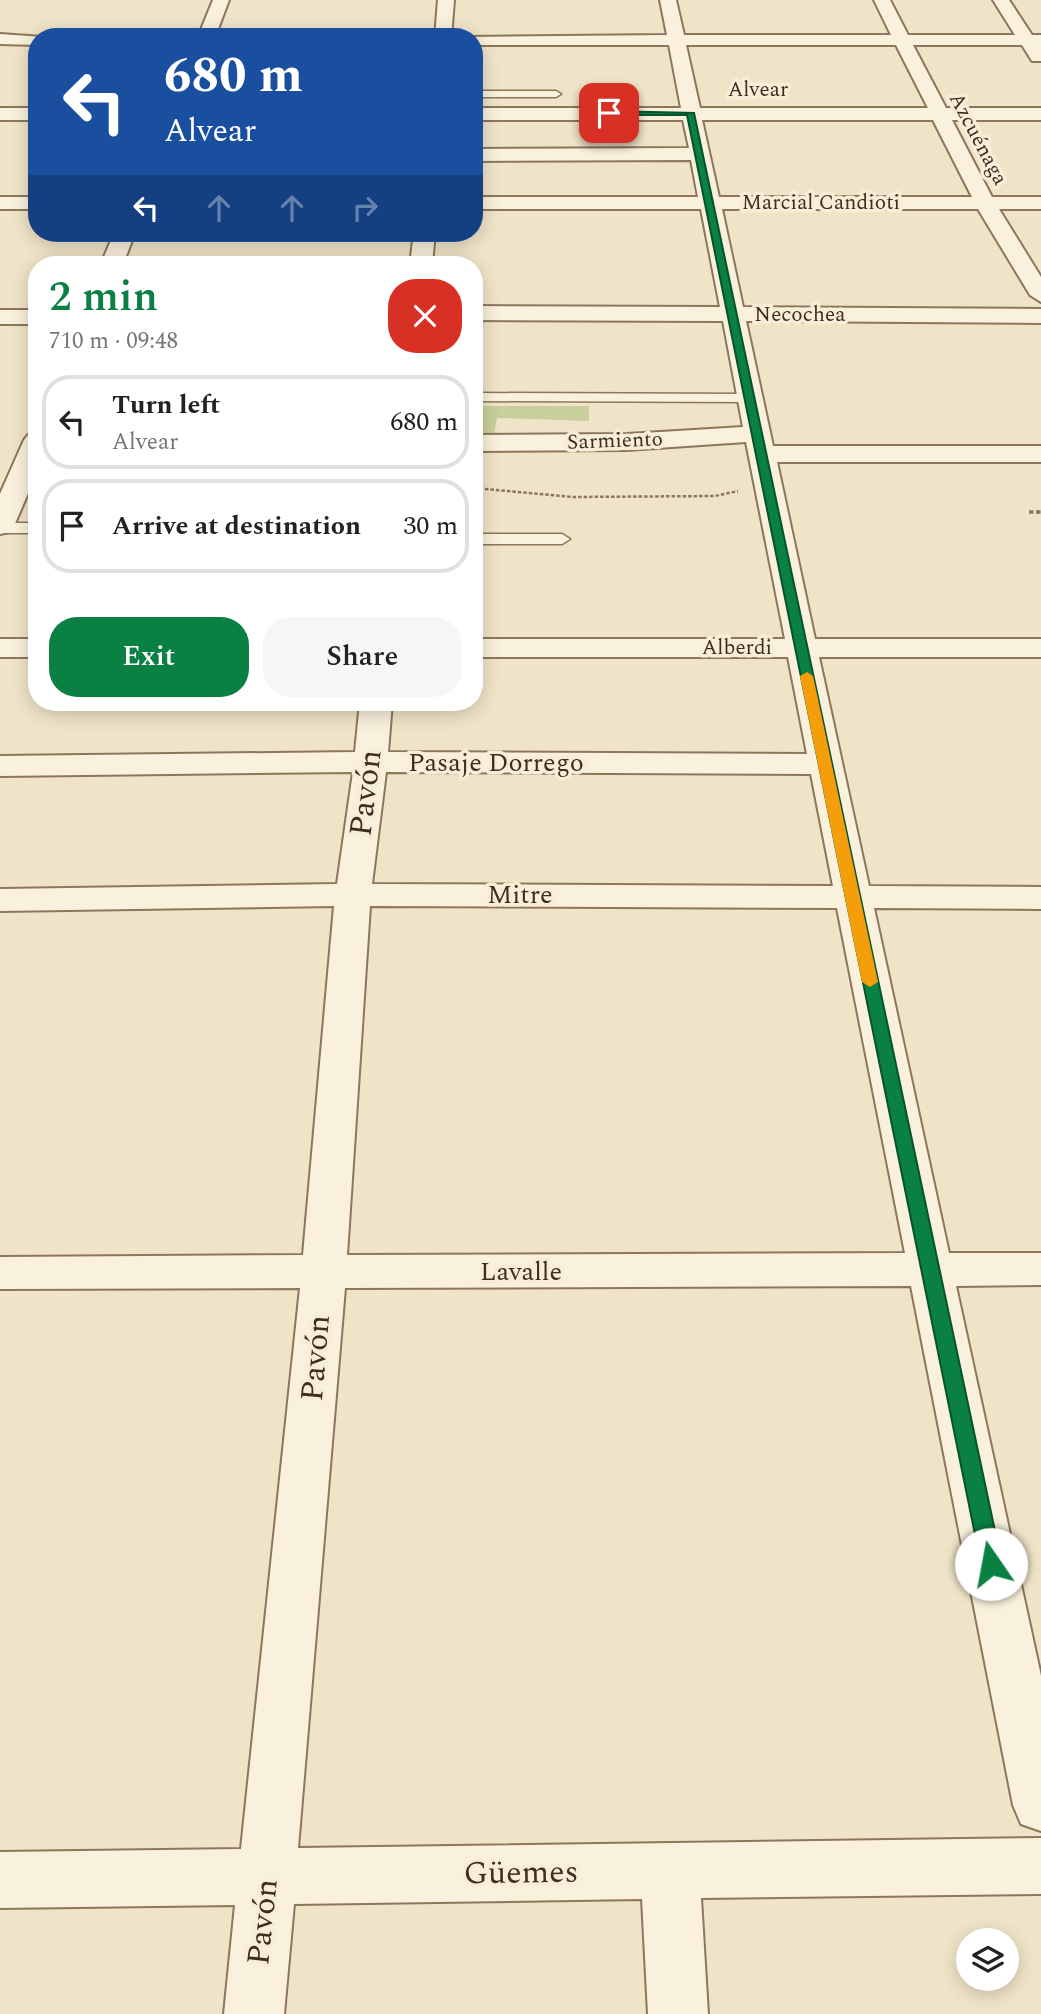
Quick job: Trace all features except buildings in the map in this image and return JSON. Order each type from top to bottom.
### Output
[{"type":"street","points":[[209,28],[221,0]]},
{"type":"street","points":[[444,28],[446,0]]},
{"type":"street","points":[[668,0],[757,443],[1041,1805]]},
{"type":"street","name":"Azcuénaga","points":[[882,0],[985,203],[1041,295]]},
{"type":"street","points":[[1001,0],[1034,40],[1041,62]]},
{"type":"street","points":[[0,39],[28,40]]},
{"type":"street","points":[[483,40],[1034,40]]},
{"type":"street","points":[[0,114],[28,114]]},
{"type":"street","name":"Alvear","points":[[483,114],[1041,114]]},
{"type":"street","points":[[483,155],[699,155]]},
{"type":"street","points":[[0,203],[28,203]]},
{"type":"street","name":"Marcial Candioti","points":[[483,203],[1041,203]]},
{"type":"street","name":"Necochea","points":[[483,313],[1041,316]]},
{"type":"street","points":[[0,317],[28,317]]},
{"type":"street","name":"Sarmiento","points":[[483,443],[757,443],[1041,454]]},
{"type":"street","points":[[0,460],[28,454]]},
{"type":"street","points":[[0,527],[28,466]]},
{"type":"street","points":[[0,648],[28,648]]},
{"type":"street","name":"Alberdi","points":[[483,648],[1041,648]]},
{"type":"street","name":"Pavón","points":[[254,2014],[324,1273],[353,895],[375,711]]},
{"type":"street","name":"Pasaje Dorrego","points":[[0,766],[371,762],[825,764]]},
{"type":"street","name":"Mitre","points":[[0,900],[353,895],[1041,898]]},
{"type":"street","name":"Lavalle","points":[[0,1273],[1041,1269]]},
{"type":"street","name":"Güemes","points":[[0,1880],[1041,1866]]},
{"type":"street","points":[[670,1871],[678,2014]]},
{"type":"lane","points":[[483,94],[556,94]]},
{"type":"lane","points":[[483,398],[757,443]]},
{"type":"lane","points":[[0,527],[28,528]]},
{"type":"lane","points":[[483,539],[562,539]]},
{"type":"path","points":[[483,489],[572,497],[715,496],[757,443]]},
{"type":"path","points":[[1029,512],[1041,512]]},
{"type":"green space","points":[[483,406],[589,406],[589,421],[497,418],[494,435],[483,435]]},
{"type":"slow traffic","points":[[807,676],[870,982]]},
{"type":"route","points":[[609,113],[690,113],[991,1564]]}]
